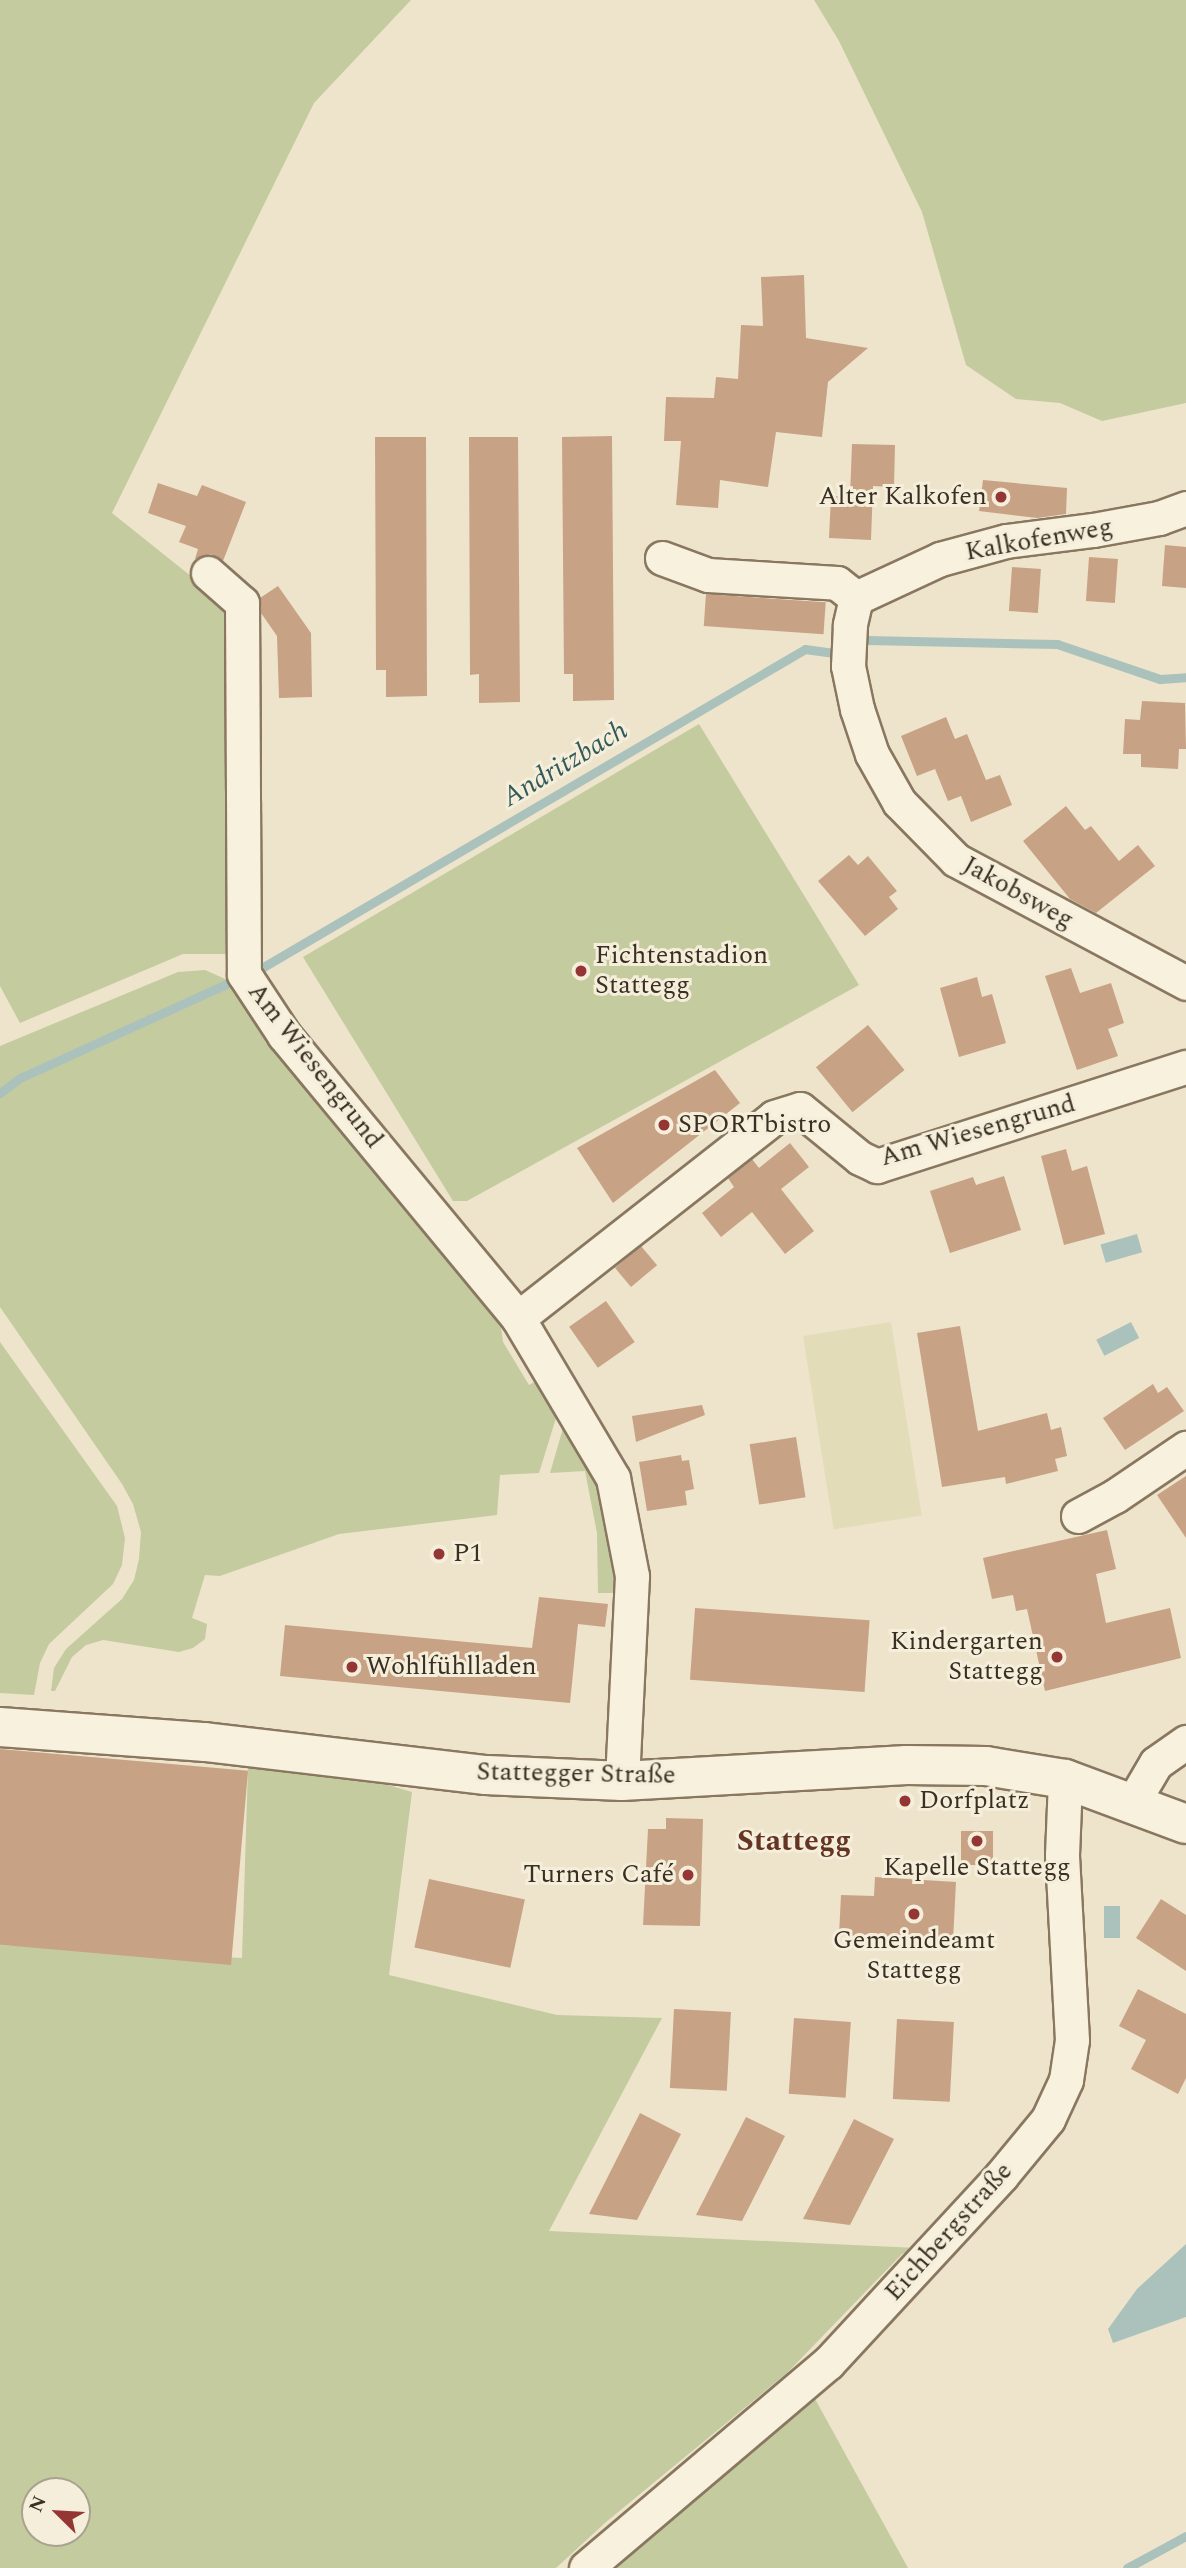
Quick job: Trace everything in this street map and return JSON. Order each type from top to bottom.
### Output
[{"type":"main road","name":"Stattegger Straße","points":[[0,1727],[205,1742],[486,1774],[622,1781],[907,1765],[986,1766],[1065,1779],[1133,1802],[1186,1824]]},
{"type":"street","name":"Kalkofenweg","points":[[853,612],[940,559],[1006,541],[1093,530],[1159,518],[1186,509]]},
{"type":"street","points":[[662,558],[708,575],[837,583],[853,612]]},
{"type":"street","name":"Am Wiesengrund","points":[[208,573],[242,603],[244,974],[284,1035],[518,1318],[613,1478],[632,1576],[622,1781]]},
{"type":"street","name":"Jakobsweg","points":[[853,612],[848,666],[857,709],[872,754],[899,802],[956,860],[1186,983]]},
{"type":"street","name":"Am Wiesengrund","points":[[518,1318],[774,1117],[800,1109],[860,1158],[877,1166],[1186,1067]]},
{"type":"street","points":[[1078,1516],[1115,1496],[1186,1448]]},
{"type":"street","points":[[1133,1802],[1156,1763],[1186,1742]]},
{"type":"street","name":"Eichbergstraße","points":[[586,2568],[828,2362],[1001,2176],[1048,2119],[1066,2080],[1072,2040],[1062,1854],[1065,1779]]},
{"type":"shaded area","points":[[891,1322],[922,1516],[834,1530],[803,1336]]},
{"type":"green space","points":[[0,0],[411,0],[314,103],[112,513],[227,605],[232,954],[183,954],[20,1023],[0,986]]},
{"type":"green space","points":[[814,0],[1186,0],[1186,403],[1102,421],[1060,403],[1016,399],[966,365],[922,212],[839,41]]},
{"type":"green space","name":"Fichtenstadion Stattegg","points":[[699,724],[859,985],[467,1201],[453,1201],[303,957]]},
{"type":"green space","points":[[205,970],[241,986],[498,1305],[503,1342],[529,1385],[543,1377],[560,1405],[539,1473],[500,1475],[497,1515],[339,1534],[220,1576],[205,1575],[192,1618],[207,1624],[205,1639],[193,1648],[179,1652],[103,1640],[86,1645],[72,1657],[55,1691],[51,1691],[54,1668],[66,1649],[122,1599],[134,1580],[141,1532],[133,1504],[122,1484],[0,1307],[0,1046],[178,972]]},
{"type":"green space","points":[[0,1342],[117,1506],[125,1538],[122,1565],[113,1584],[49,1644],[40,1663],[34,1695],[0,1693]]},
{"type":"green space","points":[[568,1411],[598,1467],[620,1593],[598,1593],[597,1533],[585,1471],[550,1473]]},
{"type":"green space","points":[[248,1768],[388,1785],[412,1792],[389,1975],[557,2015],[662,2018],[549,2231],[917,2248],[902,2254],[787,2373],[606,2522],[556,2568],[0,2568],[0,1945],[242,1958]]},
{"type":"green space","points":[[814,2397],[908,2568],[617,2568],[647,2541]]},
{"type":"water","points":[[1137,1234],[1142,1252],[1106,1263],[1100,1244]]},
{"type":"water","points":[[1131,1322],[1139,1338],[1104,1356],[1096,1340]]},
{"type":"water","points":[[1104,1906],[1120,1906],[1120,1938],[1104,1938]]},
{"type":"water","points":[[1186,2244],[1186,2317],[1113,2343],[1108,2329],[1137,2289]]},
{"type":"building","points":[[804,275],[806,338],[868,348],[828,382],[822,437],[776,432],[768,487],[720,480],[718,508],[676,505],[681,441],[664,441],[666,397],[714,398],[716,377],[738,379],[741,325],[763,326],[761,277]]},
{"type":"building","points":[[612,436],[614,700],[573,701],[573,674],[564,674],[562,437]]},
{"type":"building","points":[[375,437],[426,437],[427,696],[386,697],[386,670],[376,670]]},
{"type":"building","points":[[469,437],[518,437],[520,702],[479,703],[479,674],[470,675]]},
{"type":"building","points":[[852,444],[895,445],[894,487],[873,486],[871,540],[829,538],[831,496],[850,496]]},
{"type":"building","points":[[983,480],[1067,488],[1066,514],[1037,518],[979,511]]},
{"type":"building","points":[[158,483],[197,496],[202,485],[246,502],[223,561],[211,554],[195,559],[198,549],[179,542],[186,526],[148,513]]},
{"type":"building","points":[[1165,545],[1186,547],[1186,588],[1162,586]]},
{"type":"building","points":[[1089,557],[1118,559],[1115,603],[1086,601]]},
{"type":"building","points":[[1012,567],[1041,569],[1038,613],[1009,611]]},
{"type":"building","points":[[278,586],[311,633],[312,697],[279,698],[277,636],[261,613],[260,598]]},
{"type":"building","points":[[706,594],[826,602],[823,634],[704,626]]},
{"type":"building","points":[[1142,701],[1185,703],[1186,749],[1179,749],[1178,769],[1141,767],[1141,754],[1123,754],[1125,719],[1140,720]]},
{"type":"building","points":[[946,717],[955,739],[967,734],[986,780],[1000,775],[1012,805],[971,822],[961,796],[948,801],[935,769],[917,776],[901,736]]},
{"type":"building","points":[[1066,806],[1085,830],[1091,826],[1119,861],[1138,845],[1155,866],[1096,913],[1070,899],[1023,841]]},
{"type":"building","points":[[849,855],[858,865],[868,856],[897,891],[889,897],[898,909],[865,936],[818,881]]},
{"type":"building","points":[[1071,968],[1080,993],[1111,983],[1124,1023],[1108,1029],[1118,1056],[1077,1070],[1045,976]]},
{"type":"building","points":[[977,977],[982,997],[992,994],[1006,1043],[959,1057],[940,988]]},
{"type":"building","points":[[868,1025],[905,1070],[852,1112],[816,1067]]},
{"type":"building","name":"SPORTbistro","points":[[715,1070],[740,1103],[613,1203],[577,1148]]},
{"type":"building","points":[[790,1143],[809,1167],[781,1189],[814,1231],[785,1254],[752,1212],[721,1237],[702,1213],[734,1187],[728,1178],[752,1159],[759,1168]]},
{"type":"building","points":[[1066,1149],[1072,1171],[1087,1166],[1105,1234],[1064,1245],[1041,1156]]},
{"type":"building","points":[[1004,1176],[1021,1230],[950,1253],[930,1191],[973,1177],[976,1185]]},
{"type":"building","points":[[641,1246],[657,1265],[631,1287],[615,1268]]},
{"type":"building","points":[[606,1301],[635,1342],[598,1368],[569,1327]]},
{"type":"building","points":[[960,1326],[978,1431],[1047,1413],[1051,1430],[1061,1427],[1067,1456],[1055,1459],[1058,1471],[1006,1484],[1005,1477],[942,1487],[917,1333]]},
{"type":"building","points":[[1153,1384],[1158,1393],[1167,1387],[1184,1411],[1125,1450],[1103,1418]]},
{"type":"building","points":[[702,1405],[705,1415],[636,1442],[632,1416]]},
{"type":"building","points":[[796,1437],[806,1497],[759,1505],[750,1444]]},
{"type":"building","points":[[681,1455],[682,1461],[689,1460],[694,1489],[685,1491],[687,1505],[647,1511],[639,1462]]},
{"type":"building","points":[[1186,1476],[1186,1538],[1157,1495]]},
{"type":"building","points":[[1107,1530],[1116,1569],[1096,1574],[1106,1623],[1170,1608],[1181,1658],[1045,1691],[1027,1609],[1016,1611],[1013,1595],[992,1599],[983,1558]]},
{"type":"building","points":[[539,1597],[608,1604],[605,1627],[578,1624],[570,1703],[280,1676],[285,1625],[532,1648]]},
{"type":"building","points":[[695,1608],[870,1620],[865,1692],[690,1680]]},
{"type":"building","points":[[0,1749],[248,1771],[231,1965],[0,1945]]},
{"type":"building","points":[[666,1818],[703,1819],[700,1926],[643,1925],[648,1829],[666,1829]]},
{"type":"building","name":"Kapelle Stattegg","points":[[961,1831],[993,1831],[993,1865],[961,1865]]},
{"type":"building","name":"Gemeindeamt Stattegg","points":[[875,1877],[956,1882],[953,1941],[839,1935],[841,1895],[874,1896]]},
{"type":"building","points":[[429,1879],[525,1899],[510,1968],[414,1947]]},
{"type":"building","points":[[1161,1899],[1186,1915],[1186,1971],[1136,1938]]},
{"type":"building","points":[[1138,1989],[1186,2014],[1186,2078],[1178,2094],[1131,2069],[1146,2040],[1119,2026]]},
{"type":"building","points":[[674,2009],[731,2012],[727,2091],[670,2088]]},
{"type":"building","points":[[794,2018],[851,2022],[846,2098],[789,2094]]},
{"type":"building","points":[[897,2019],[954,2022],[950,2102],[893,2099]]},
{"type":"building","points":[[640,2113],[681,2134],[637,2220],[589,2214]]},
{"type":"building","points":[[746,2117],[785,2136],[742,2221],[696,2215]]},
{"type":"building","points":[[854,2119],[894,2139],[850,2225],[803,2219]]},
{"type":"waterway","name":"Andritzbach","points":[[855,644],[866,640],[1057,644],[1160,679],[1186,677]]},
{"type":"waterway","name":"Andritzbach","points":[[253,973],[805,649],[834,653],[842,650]]},
{"type":"waterway","name":"Andritzbach","points":[[0,1093],[20,1078],[239,978]]},
{"type":"waterway","points":[[1127,2568],[1186,2536]]},
{"type":"place","name":"Alter Kalkofen","points":[[1001,497]]},
{"type":"place","name":"Fichtenstadion Stattegg","points":[[581,971]]},
{"type":"place","name":"SPORTbistro","points":[[664,1125]]},
{"type":"place","name":"P1","points":[[439,1554]]},
{"type":"place","name":"Kindergarten Stattegg","points":[[1057,1657]]},
{"type":"place","name":"Wohlfühlladen","points":[[352,1667]]},
{"type":"place","name":"Dorfplatz","points":[[905,1801]]},
{"type":"place","name":"Kapelle Stattegg","points":[[977,1841]]},
{"type":"place","name":"Turners Café","points":[[688,1875]]},
{"type":"place","name":"Gemeindeamt Stattegg","points":[[914,1914]]},
{"type":"district","name":"Stattegg","points":[[794,1841]]}]
